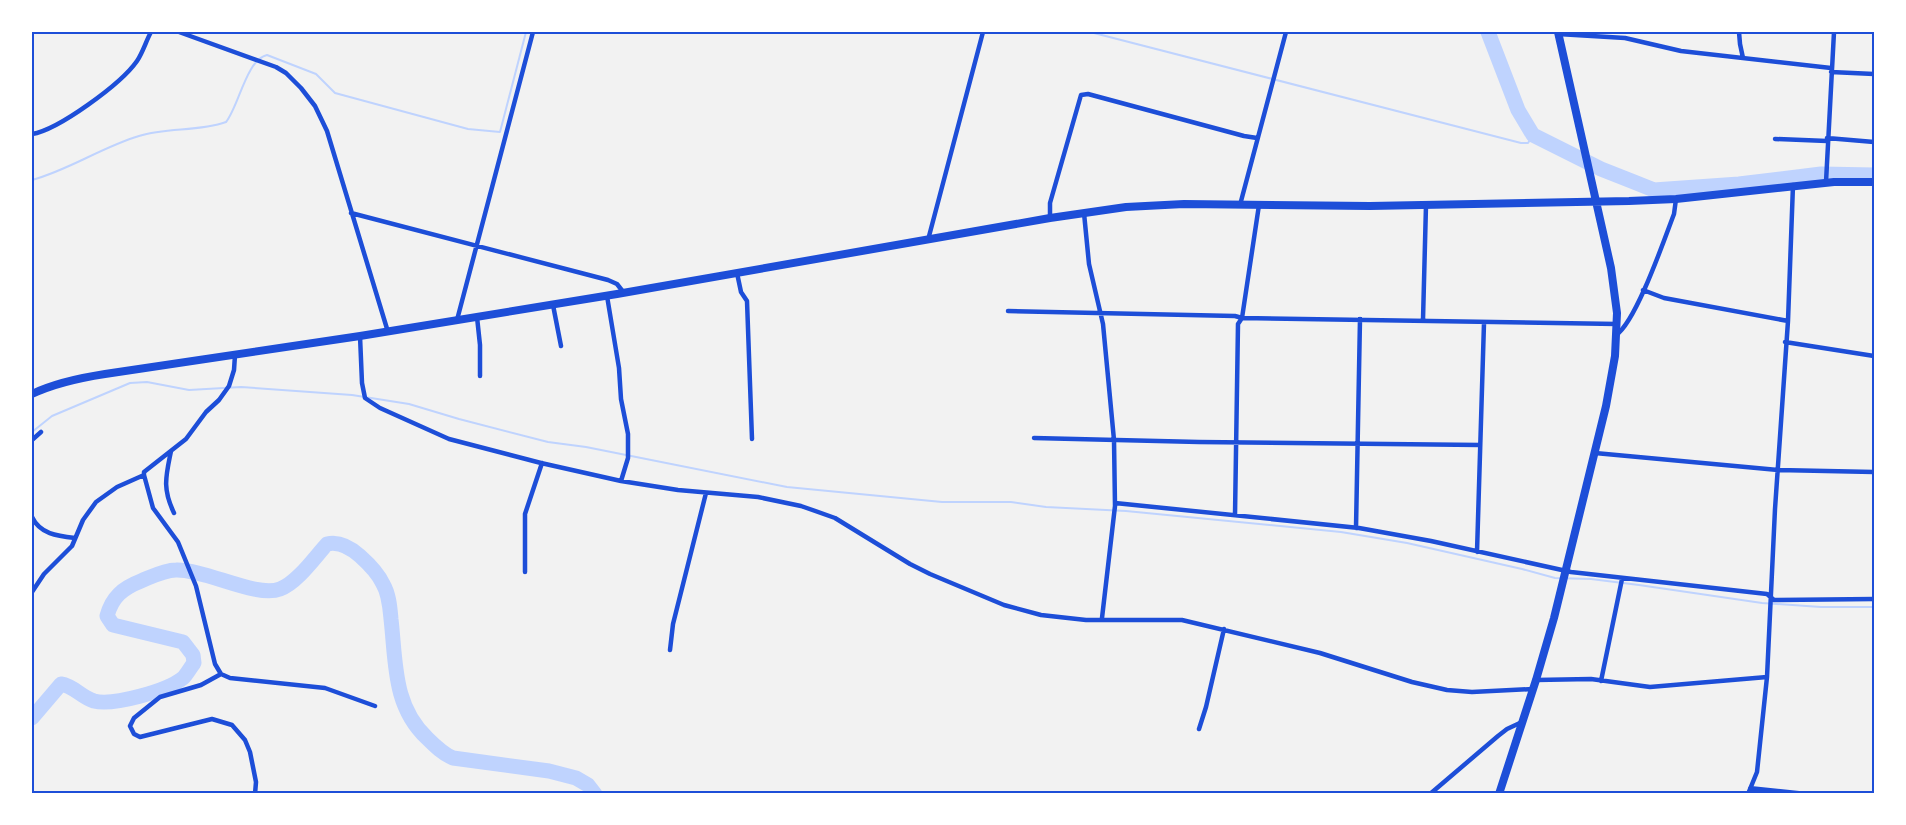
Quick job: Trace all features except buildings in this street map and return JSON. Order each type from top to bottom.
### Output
[{"type":"main road","points":[[1499,794],[1536,680],[1566,571],[1613,374],[1617,324],[1611,268],[1558,33]]},
{"type":"main road","points":[[32,394],[73,379],[553,305],[1084,213],[1159,205],[1426,205],[1676,199],[1826,182],[1875,182]]},
{"type":"street","points":[[32,134],[48,130],[88,105],[136,61],[151,32]]},
{"type":"street","points":[[179,32],[276,67],[301,88],[315,106],[325,125],[388,332]]},
{"type":"street","points":[[457,320],[533,32]]},
{"type":"street","points":[[928,240],[983,32]]},
{"type":"street","points":[[1240,205],[1286,32]]},
{"type":"street","points":[[1739,32],[1743,58]]},
{"type":"street","points":[[1826,182],[1834,32]]},
{"type":"street","points":[[1558,33],[1626,35],[1681,51],[1875,74]]},
{"type":"street","points":[[1050,218],[1050,203],[1081,95],[1088,94],[1257,138]]},
{"type":"street","points":[[1775,139],[1875,142]]},
{"type":"street","points":[[1793,185],[1788,321],[1767,677],[1757,772],[1750,791],[1799,794]]},
{"type":"street","points":[[1616,335],[1627,326],[1643,290],[1674,214],[1676,199]]},
{"type":"street","points":[[1235,515],[1238,324],[1242,318],[1259,205]]},
{"type":"street","points":[[1423,320],[1426,205]]},
{"type":"street","points":[[351,213],[608,280],[617,284],[624,293]]},
{"type":"street","points":[[1084,213],[1089,264],[1102,313],[1114,440],[1115,503],[1102,618]]},
{"type":"street","points":[[737,273],[741,292],[747,301],[752,439]]},
{"type":"street","points":[[1643,290],[1664,298],[1788,321]]},
{"type":"street","points":[[607,296],[628,434],[628,458],[621,481]]},
{"type":"street","points":[[553,305],[561,346]]},
{"type":"street","points":[[1008,311],[1242,318],[1617,324]]},
{"type":"street","points":[[477,317],[480,376]]},
{"type":"street","points":[[1356,528],[1360,319]]},
{"type":"street","points":[[1478,552],[1484,323]]},
{"type":"street","points":[[360,336],[365,398],[375,405],[449,439],[621,481],[678,490],[758,497],[820,512],[845,524],[910,564],[1004,604],[1041,615],[1086,620],[1171,618],[1320,653],[1447,690],[1472,692],[1533,689]]},
{"type":"street","points":[[1785,342],[1875,356]]},
{"type":"street","points":[[235,355],[234,370],[229,386],[186,439],[151,464],[144,472],[153,508],[178,542],[196,586],[215,664],[221,674],[230,678],[325,688],[375,706]]},
{"type":"street","points":[[32,440],[41,432]]},
{"type":"street","points":[[1034,438],[1480,445]]},
{"type":"street","points":[[171,451],[165,474],[169,501],[174,513]]},
{"type":"street","points":[[1595,453],[1778,470],[1875,472]]},
{"type":"street","points":[[525,572],[524,517],[542,463]]},
{"type":"street","points":[[32,592],[44,574],[69,550],[83,520],[96,502],[117,488],[144,475]]},
{"type":"street","points":[[670,650],[673,624],[706,492]]},
{"type":"street","points":[[1115,503],[1356,528],[1566,571],[1767,594],[1774,600],[1875,599]]},
{"type":"street","points":[[32,517],[36,525],[47,532],[75,538]]},
{"type":"street","points":[[1601,681],[1622,579]]},
{"type":"street","points":[[1199,729],[1224,629]]},
{"type":"street","points":[[221,674],[201,685],[160,697],[134,718],[130,726],[134,734],[140,737],[212,719],[232,725],[245,740],[250,752],[256,782],[255,794]]},
{"type":"street","points":[[1536,680],[1585,679],[1650,687],[1767,677]]},
{"type":"street","points":[[1430,794],[1498,736],[1522,722]]},
{"type":"waterway","points":[[32,180],[139,136],[226,122],[248,74],[254,65],[267,55],[316,74],[335,93],[468,129],[500,132],[526,32]]},
{"type":"waterway","points":[[1090,32],[1521,143],[1528,143],[1533,135]]},
{"type":"waterway","points":[[1488,32],[1518,110],[1533,135],[1601,169],[1654,190],[1739,184],[1821,174],[1874,175]]},
{"type":"waterway","points":[[32,432],[52,416],[130,383],[147,382],[189,390],[241,387],[352,395],[409,404],[548,442],[586,447],[787,487],[942,502],[1011,502],[1046,507],[1126,511],[1341,532],[1407,543],[1555,578],[1591,579],[1762,603],[1821,607],[1874,607]]},
{"type":"waterway","points":[[32,718],[61,684],[94,701],[103,702],[153,692],[175,683],[186,675],[194,663],[193,655],[183,642],[113,625],[107,616],[115,598],[129,587],[158,574],[176,570],[201,574],[258,590],[280,589],[299,576],[327,544],[336,543],[349,548],[363,559],[376,572],[385,588],[390,606],[396,668],[402,698],[416,726],[433,744],[453,758],[549,771],[576,778],[588,785],[595,794]]}]
